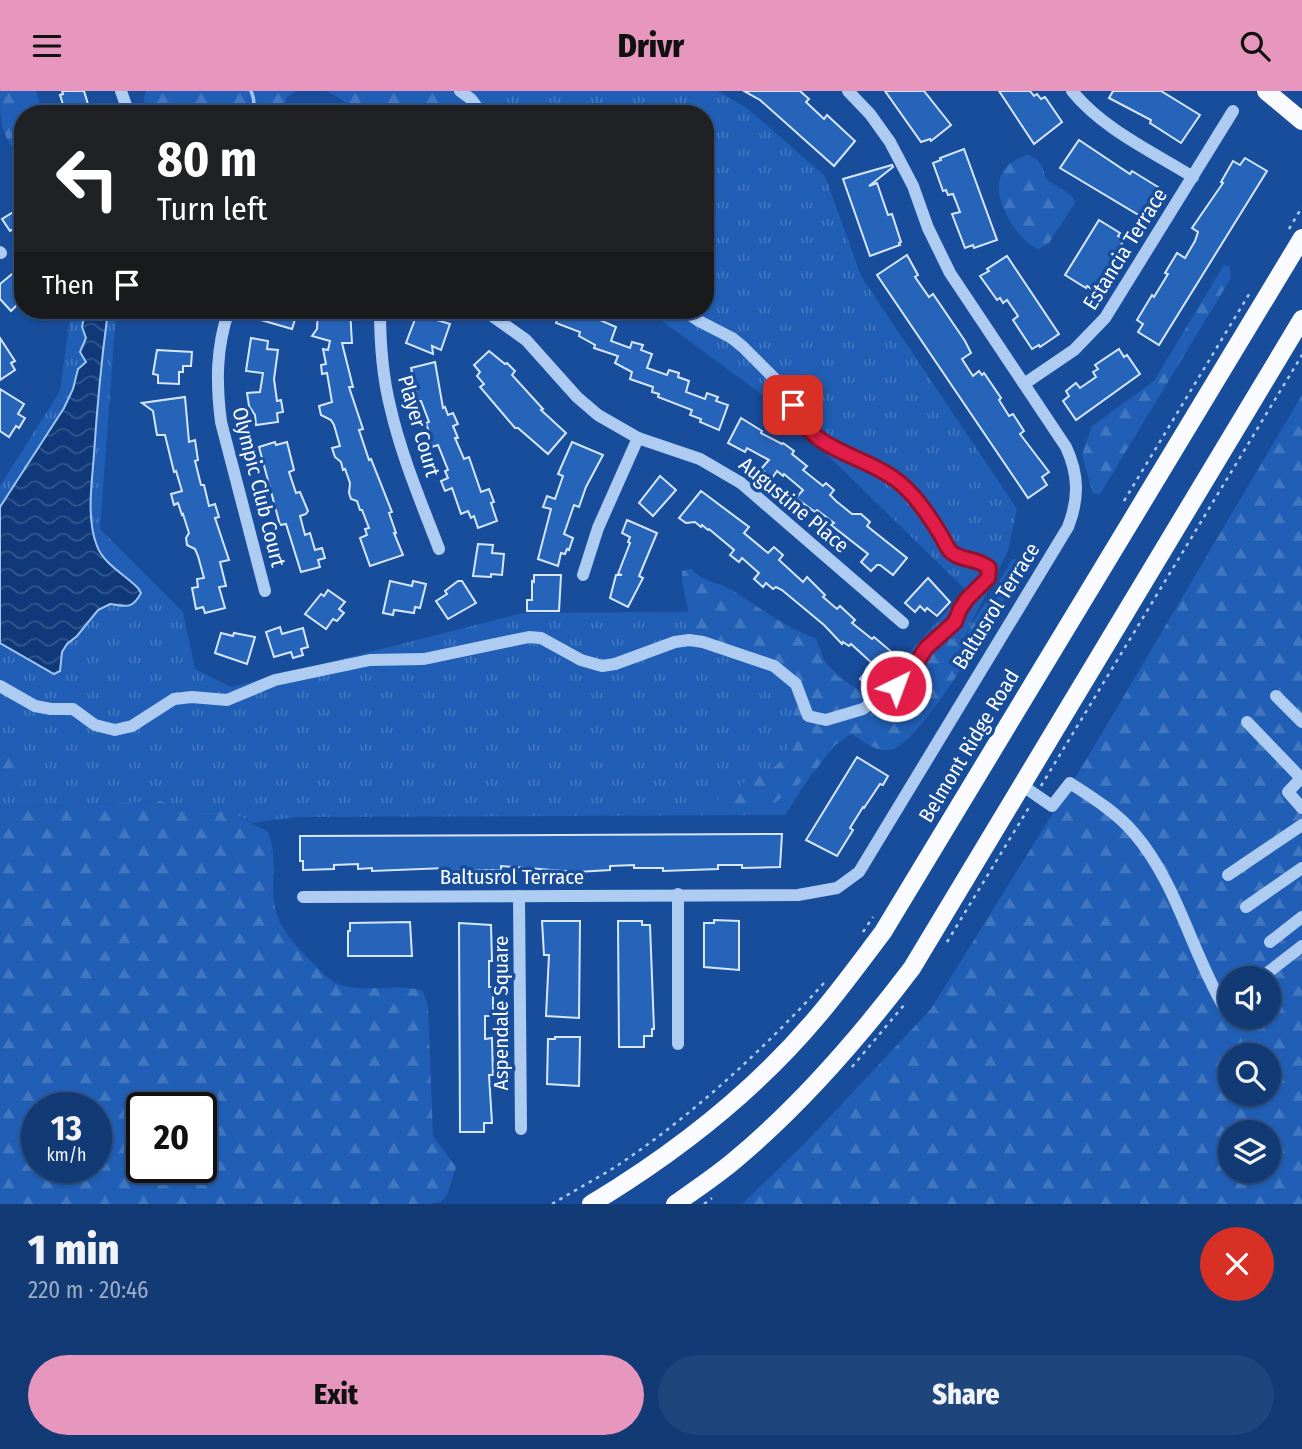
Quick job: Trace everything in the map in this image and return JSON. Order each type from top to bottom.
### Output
[{"type":"main road","points":[[1266,91],[1302,121]]},
{"type":"main road","name":"Belmont Ridge Road","points":[[591,1204],[674,1149],[747,1089],[816,1018],[883,932],[1295,235]]},
{"type":"main road","points":[[675,1204],[763,1135],[827,1072],[912,968],[1029,791],[1302,319]]},
{"type":"street","points":[[460,91],[475,105]]},
{"type":"street","name":"Baltusrol Terrace","points":[[303,897],[798,895],[837,888],[859,872],[1068,527],[1074,510],[1076,477],[1066,447],[950,273],[928,228],[913,187],[890,142],[870,114],[848,91]]},
{"type":"street","points":[[1072,91],[1102,121],[1193,177]]},
{"type":"street","name":"Estancia Terrace","points":[[1024,384],[1074,350],[1105,318],[1233,111]]},
{"type":"street","name":"Olympic Club Court","points":[[227,319],[219,347],[218,397],[221,422],[265,591]]},
{"type":"street","name":"Player Court","points":[[380,319],[380,342],[390,406],[399,441],[439,549]]},
{"type":"street","name":"Augustine Place","points":[[497,319],[526,340],[577,397],[598,415],[638,438],[700,459],[741,483],[904,623]]},
{"type":"street","points":[[0,687],[35,706],[73,709],[95,725],[115,730],[131,726],[174,699],[192,697],[228,700],[275,680],[370,660],[424,659],[529,636],[541,638],[581,660],[602,666],[615,664],[662,645],[696,640],[774,666],[796,684],[805,712],[812,718],[826,720],[872,705],[903,680],[926,648],[955,622],[967,599],[988,578],[989,568],[979,561],[953,553],[927,514],[902,484],[886,473],[818,439],[802,423],[783,387],[743,347],[696,319]]},
{"type":"street","points":[[583,575],[598,528],[638,438]]},
{"type":"street","points":[[1276,696],[1302,722]]},
{"type":"street","points":[[1247,722],[1301,778],[1288,792],[1302,808]]},
{"type":"street","points":[[1029,791],[1052,806],[1070,783],[1104,805],[1133,832],[1158,865],[1218,997]]},
{"type":"street","points":[[1228,874],[1302,825]]},
{"type":"street","points":[[1246,907],[1302,868]]},
{"type":"street","points":[[678,894],[678,1044]]},
{"type":"street","name":"Aspendale Square","points":[[519,896],[521,1129]]},
{"type":"street","points":[[1270,942],[1302,917]]},
{"type":"street","points":[[1276,966],[1302,946]]},
{"type":"path","points":[[1295,235],[1302,207]]},
{"type":"path","points":[[1122,505],[1252,290]]},
{"type":"path","points":[[950,936],[1029,791],[1302,355]]},
{"type":"path","points":[[858,939],[879,907]]},
{"type":"path","points":[[552,1204],[612,1169],[685,1114],[768,1042],[828,978]]},
{"type":"green space","points":[[0,91],[36,91],[40,105],[14,105],[14,148],[6,136],[0,112]]},
{"type":"green space","points":[[146,91],[296,91],[286,98],[285,105],[145,105]]},
{"type":"green space","points":[[327,91],[718,91],[748,109],[825,176],[861,276],[1017,509],[1008,551],[942,681],[835,738],[785,815],[297,817],[253,823],[229,811],[185,812],[161,801],[0,808],[0,795],[16,794],[21,771],[0,747],[0,486],[60,391],[70,319],[116,319],[100,529],[183,612],[195,669],[231,687],[523,613],[759,611],[793,634],[866,700],[966,590],[775,404],[659,319],[714,319],[714,105],[351,105]]},
{"type":"green space","points":[[339,91],[444,91],[464,105],[347,105]]},
{"type":"green space","points":[[1028,155],[1041,164],[1046,179],[1072,196],[1075,203],[1049,243],[1039,249],[1027,242],[1012,224],[999,193],[1001,174],[1007,166]]},
{"type":"green space","points":[[1224,265],[1230,267],[1231,278],[1100,494],[1093,494],[1082,455],[1092,426],[1154,381]]},
{"type":"green space","points":[[1302,395],[1302,1204],[742,1204],[805,1143],[931,1009],[1086,760]]},
{"type":"green space","points":[[1019,558],[1024,564],[1020,574],[978,642],[939,701],[903,743],[890,750],[879,749],[851,734],[835,745],[814,772],[772,805],[722,809],[717,804],[717,800],[782,760],[793,734],[794,711],[789,693],[747,654],[693,632],[682,571],[691,569],[704,579],[730,589],[782,623],[816,638],[824,660],[836,676],[879,702],[942,640],[962,640],[1012,560]]},
{"type":"green space","points":[[0,747],[21,771],[23,786],[16,794],[0,795]]},
{"type":"green space","points":[[161,801],[185,812],[229,811],[268,832],[273,851],[273,892],[278,918],[286,933],[326,976],[348,987],[423,991],[428,1007],[433,1136],[456,1167],[448,1193],[441,1202],[0,1204],[0,808]]},
{"type":"water","points":[[84,319],[107,319],[91,500],[94,535],[104,558],[141,593],[131,604],[110,604],[98,610],[67,644],[62,652],[60,671],[54,674],[0,643],[0,507],[64,408],[78,369],[86,362],[80,352],[86,338],[82,327]]},
{"type":"building","points":[[62,91],[84,91],[88,105],[63,105],[60,95],[63,94]]},
{"type":"building","points":[[744,91],[800,91],[809,99],[806,102],[824,119],[827,115],[855,141],[834,166],[760,100]]},
{"type":"building","points":[[885,91],[924,91],[951,125],[931,141],[921,142]]},
{"type":"building","points":[[999,91],[1030,91],[1041,99],[1045,97],[1062,122],[1034,144]]},
{"type":"building","points":[[1113,91],[1161,91],[1200,115],[1181,143],[1150,123],[1151,120],[1109,98]]},
{"type":"building","points":[[1079,140],[1130,174],[1132,171],[1158,187],[1142,217],[1060,168]]},
{"type":"building","points":[[964,149],[997,240],[974,248],[973,245],[965,248],[952,214],[960,212],[953,194],[948,195],[946,190],[943,191],[933,163]]},
{"type":"building","points":[[1245,158],[1267,171],[1159,345],[1138,332],[1143,324],[1137,320],[1168,274],[1165,273],[1177,253],[1185,258],[1198,232],[1192,228],[1223,183],[1221,182],[1233,161],[1240,165]]},
{"type":"building","points":[[892,165],[893,167],[869,186],[877,183],[888,215],[892,214],[901,242],[900,245],[870,256],[843,179]]},
{"type":"building","points":[[14,212],[14,229],[10,231],[2,219]]},
{"type":"building","points":[[1099,220],[1120,233],[1118,236],[1124,240],[1095,291],[1065,275]]},
{"type":"building","points":[[907,255],[918,275],[915,277],[929,297],[933,294],[965,341],[971,353],[962,359],[973,376],[979,371],[982,375],[984,373],[1001,398],[999,400],[1009,416],[1013,414],[1024,431],[1020,434],[1049,472],[1042,477],[1047,485],[1028,498],[877,275]]},
{"type":"building","points":[[1007,256],[1059,334],[1040,347],[1039,345],[1032,349],[1013,320],[1018,316],[1007,300],[1003,303],[1000,298],[997,300],[980,276]]},
{"type":"building","points":[[14,272],[14,308],[11,311],[0,299],[0,284]]},
{"type":"building","points":[[261,319],[295,319],[292,329]]},
{"type":"building","points":[[318,319],[351,319],[352,343],[342,343],[353,387],[349,387],[363,429],[359,430],[392,512],[389,513],[394,533],[403,555],[370,566],[360,538],[367,535],[365,529],[369,528],[357,501],[351,499],[350,483],[345,469],[343,470],[341,462],[335,457],[332,448],[340,446],[334,425],[331,420],[321,415],[319,406],[332,402],[327,373],[322,374],[321,365],[326,364],[323,349],[328,350],[330,341],[312,336],[317,329]]},
{"type":"building","points":[[415,319],[434,319],[450,324],[441,350],[432,346],[433,354],[406,343]]},
{"type":"building","points":[[558,319],[598,319],[616,327],[611,341],[630,348],[632,342],[643,345],[641,350],[652,354],[647,368],[667,375],[669,370],[679,373],[678,377],[689,381],[686,392],[705,399],[707,393],[718,397],[716,401],[728,405],[719,430],[690,415],[692,410],[658,397],[659,394],[652,392],[653,387],[630,379],[632,372],[615,363],[618,356],[594,348],[595,345],[579,336],[580,332],[556,323]]},
{"type":"building","points":[[0,338],[15,361],[11,363],[15,370],[0,380]]},
{"type":"building","points":[[251,338],[268,341],[267,349],[278,350],[274,379],[277,401],[281,400],[283,412],[277,413],[278,422],[256,425],[255,415],[249,406],[247,393],[260,392],[263,373],[246,371]]},
{"type":"building","points":[[1119,349],[1124,357],[1127,355],[1140,374],[1076,420],[1063,401],[1069,396],[1066,391],[1076,383],[1080,388],[1096,377],[1093,372],[1098,369],[1095,365]]},
{"type":"building","points":[[157,350],[192,352],[191,366],[183,366],[183,372],[179,372],[179,384],[158,383],[158,375],[153,374]]},
{"type":"building","points":[[489,351],[515,371],[512,375],[543,409],[541,410],[566,433],[548,454],[515,428],[480,387],[484,384],[477,376],[480,372],[474,365]]},
{"type":"building","points":[[435,362],[443,408],[445,407],[448,415],[453,413],[458,424],[453,426],[458,438],[455,438],[464,459],[469,457],[481,492],[489,489],[494,502],[491,503],[497,521],[478,528],[474,516],[471,518],[468,511],[461,514],[452,488],[445,491],[441,481],[448,478],[445,471],[448,470],[438,445],[432,447],[427,433],[426,423],[429,422],[421,401],[418,401],[411,368]]},
{"type":"building","points":[[0,389],[24,404],[18,414],[25,418],[9,437],[0,431]]},
{"type":"building","points":[[185,397],[189,442],[195,440],[198,460],[195,461],[201,485],[204,485],[209,506],[215,504],[219,517],[215,518],[229,560],[220,562],[226,586],[219,587],[225,608],[205,613],[203,607],[196,609],[192,588],[198,587],[197,579],[204,578],[198,556],[195,549],[187,545],[186,538],[189,533],[178,503],[174,505],[171,494],[182,491],[176,471],[174,472],[165,435],[157,435],[153,411],[142,403]]},
{"type":"building","points":[[741,418],[762,431],[761,433],[794,451],[792,454],[807,466],[803,470],[823,486],[826,483],[834,490],[830,495],[836,501],[852,514],[861,514],[870,522],[867,526],[907,558],[893,575],[880,565],[871,571],[861,562],[868,554],[831,525],[834,523],[796,498],[803,490],[784,474],[783,476],[777,471],[772,478],[761,469],[769,460],[747,448],[745,452],[728,443]]},
{"type":"building","points":[[275,442],[276,445],[287,442],[294,470],[289,472],[296,493],[300,492],[308,511],[300,516],[305,535],[310,533],[315,550],[322,548],[325,558],[318,560],[320,567],[301,572],[286,524],[280,525],[259,447]]},
{"type":"building","points":[[572,442],[603,455],[579,507],[574,505],[564,534],[573,538],[569,550],[567,549],[565,554],[561,553],[558,566],[538,559],[551,509],[543,507],[547,496],[555,499],[563,476],[558,474]]},
{"type":"building","points":[[660,476],[676,490],[653,516],[639,503]]},
{"type":"building","points":[[701,491],[749,527],[744,533],[768,553],[774,547],[783,555],[779,560],[803,582],[807,577],[825,595],[823,597],[837,609],[840,606],[855,620],[852,623],[900,659],[886,675],[880,670],[867,685],[860,679],[873,664],[851,644],[842,644],[782,590],[776,587],[773,589],[766,583],[763,587],[754,579],[759,573],[742,558],[739,562],[730,555],[734,550],[709,529],[695,522],[686,523],[679,518]]},
{"type":"building","points":[[627,520],[657,533],[639,576],[643,578],[628,607],[610,598],[616,575],[622,575],[618,574],[630,543],[630,537],[622,533]]},
{"type":"building","points":[[478,544],[493,545],[492,553],[504,554],[502,575],[473,576]]},
{"type":"building","points":[[534,575],[561,575],[559,611],[527,611],[527,600],[532,600]]},
{"type":"building","points":[[928,578],[950,602],[937,616],[920,606],[915,612],[905,603]]},
{"type":"building","points":[[390,581],[412,586],[413,581],[426,584],[420,608],[415,607],[414,613],[394,610],[393,615],[383,613]]},
{"type":"building","points":[[462,581],[476,603],[448,619],[436,601],[447,594],[445,591]]},
{"type":"building","points":[[328,590],[345,602],[339,609],[344,613],[337,621],[333,619],[326,629],[305,614],[321,594],[324,596]]},
{"type":"building","points":[[280,627],[282,634],[303,628],[308,647],[301,649],[303,655],[293,658],[291,652],[274,657],[266,632]]},
{"type":"building","points":[[221,633],[255,637],[247,664],[215,653]]},
{"type":"building","points":[[857,757],[888,776],[863,807],[837,856],[806,840]]},
{"type":"building","points":[[782,834],[780,867],[742,868],[742,865],[718,865],[718,869],[663,871],[663,868],[634,868],[634,865],[577,872],[501,866],[501,870],[446,871],[446,868],[372,871],[372,868],[358,869],[358,864],[334,865],[334,869],[303,870],[303,861],[300,861],[300,836]]},
{"type":"building","points":[[714,920],[739,921],[739,970],[704,967],[704,923],[714,923]]},
{"type":"building","points":[[542,921],[580,921],[579,1018],[546,1016],[549,955],[544,955]]},
{"type":"building","points":[[618,921],[642,921],[642,925],[650,925],[654,1029],[652,1036],[644,1036],[644,1047],[619,1047]]},
{"type":"building","points":[[410,922],[412,956],[348,956],[350,923]]},
{"type":"building","points":[[459,923],[491,925],[492,961],[489,961],[489,987],[493,987],[493,1016],[485,1016],[485,1039],[492,1038],[493,1075],[489,1075],[492,1123],[484,1123],[484,1132],[460,1132]]},
{"type":"building","points":[[580,1037],[579,1086],[547,1084],[548,1039]]},
{"type":"waterway","points":[[251,91],[253,105]]},
{"type":"route","points":[[793,405],[802,423],[818,439],[886,473],[902,484],[927,514],[949,550],[979,561],[989,568],[988,578],[967,599],[955,622],[926,648],[912,670],[896,686]]}]
